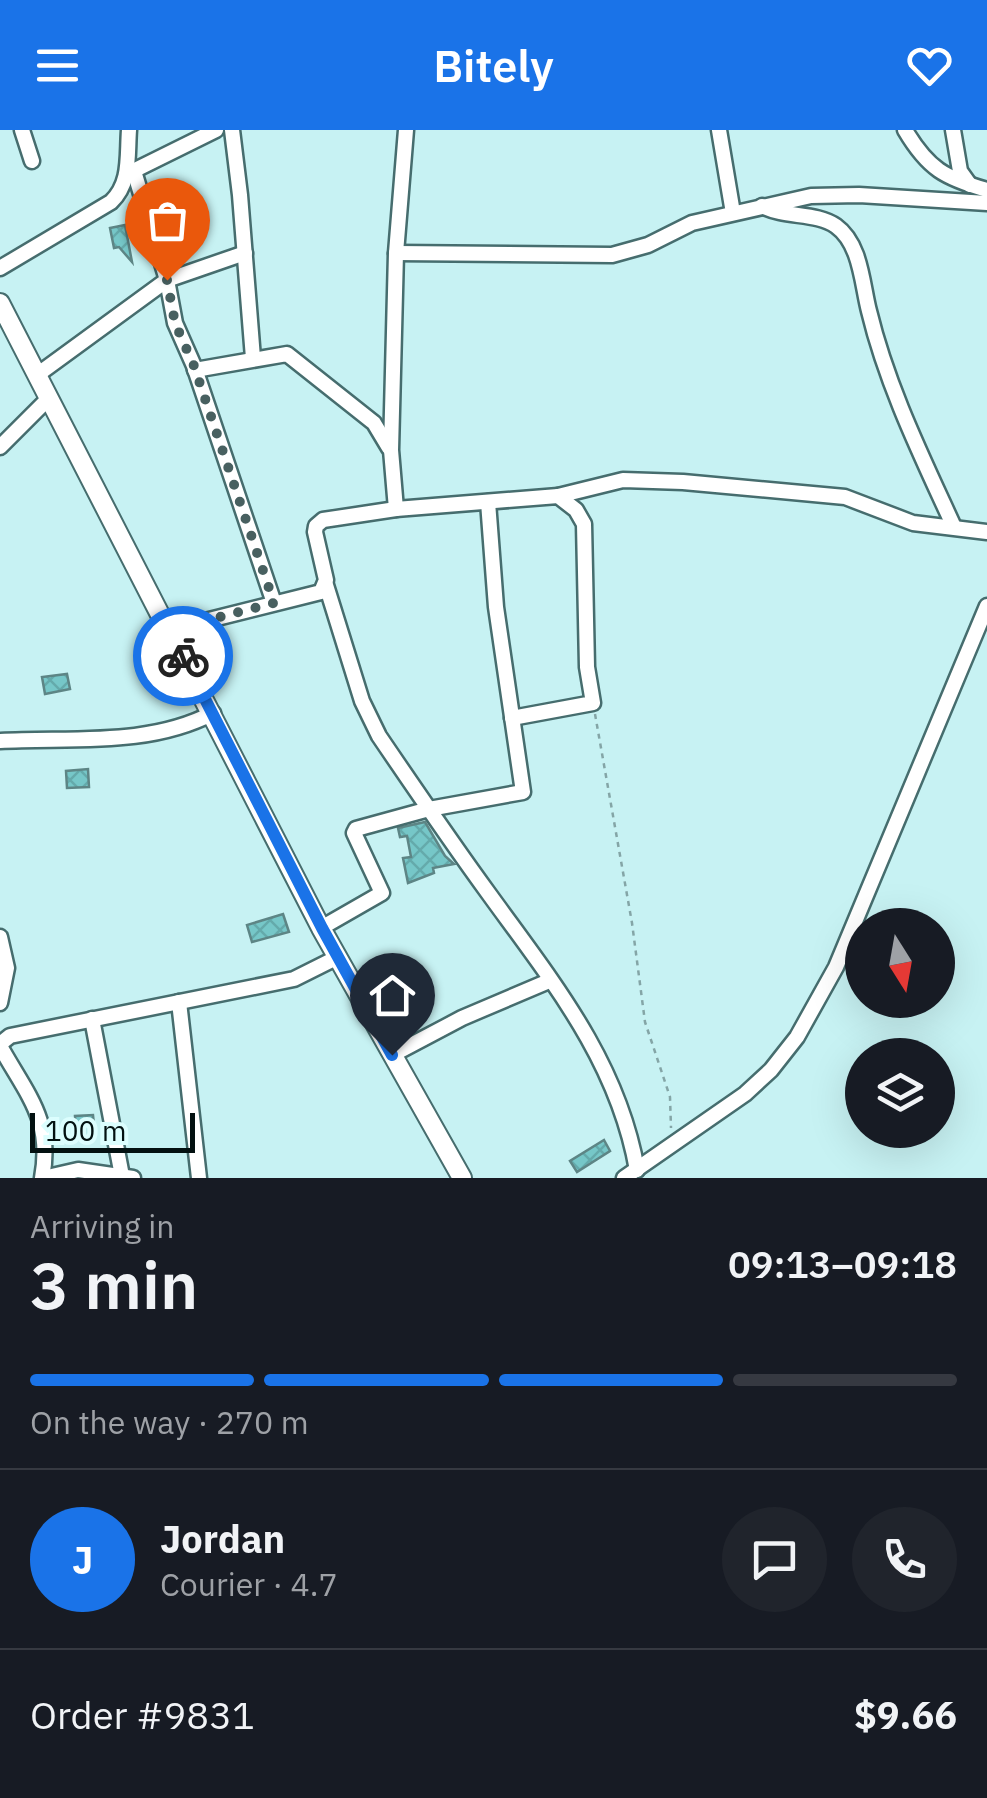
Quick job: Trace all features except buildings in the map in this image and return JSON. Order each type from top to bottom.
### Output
[{"type":"main road","points":[[0,303],[322,928],[462,1178]]},
{"type":"street","points":[[22,130],[32,161]]},
{"type":"street","points":[[129,130],[130,173],[167,280],[175,323],[195,370],[274,603]]},
{"type":"street","points":[[0,268],[111,202],[130,173],[216,130]]},
{"type":"street","points":[[232,130],[253,358]]},
{"type":"street","points":[[396,509],[390,450],[396,253],[406,130]]},
{"type":"street","points":[[719,130],[733,212]]},
{"type":"street","points":[[905,130],[938,172],[987,190]]},
{"type":"street","points":[[953,130],[960,171],[970,186]]},
{"type":"street","points":[[396,253],[612,255],[648,245],[692,223],[733,212],[836,195],[987,203]]},
{"type":"street","points":[[762,206],[826,221],[846,237],[857,258],[873,326],[920,456],[954,526]]},
{"type":"street","points":[[37,376],[167,280],[245,253]]},
{"type":"street","points":[[195,370],[280,353],[293,356],[374,423],[390,450]]},
{"type":"street","points":[[0,446],[48,398]]},
{"type":"street","points":[[630,1174],[630,1131],[587,1033],[378,736],[362,702],[326,585],[315,532],[319,522],[396,509],[558,496],[623,480],[841,496],[896,518],[987,532]]},
{"type":"street","points":[[512,718],[593,703],[587,667],[584,524],[576,510],[558,496]]},
{"type":"street","points":[[322,928],[382,893],[356,830],[429,809],[522,792],[496,607],[488,502]]},
{"type":"street","points":[[169,630],[317,593],[326,585]]},
{"type":"street","points":[[630,1174],[745,1094],[771,1070],[797,1037],[819,1000],[987,606]]},
{"type":"street","points":[[0,741],[135,735],[176,728],[213,713]]},
{"type":"street","points":[[0,938],[8,968],[0,1003]]},
{"type":"street","points":[[92,1019],[128,1177],[78,1170],[43,1178],[46,1156],[42,1123],[0,1045],[10,1036],[92,1019],[179,1002],[294,978],[338,957]]},
{"type":"street","points":[[392,1055],[462,1018],[549,982]]},
{"type":"street","points":[[179,1002],[200,1178]]},
{"type":"path","points":[[593,703],[632,923],[645,1022],[670,1097],[671,1147]]},
{"type":"way so far","points":[[167,280],[175,323],[194,366],[274,603],[169,630],[183,656]]},
{"type":"route","points":[[183,656],[322,928],[392,1055]]}]
